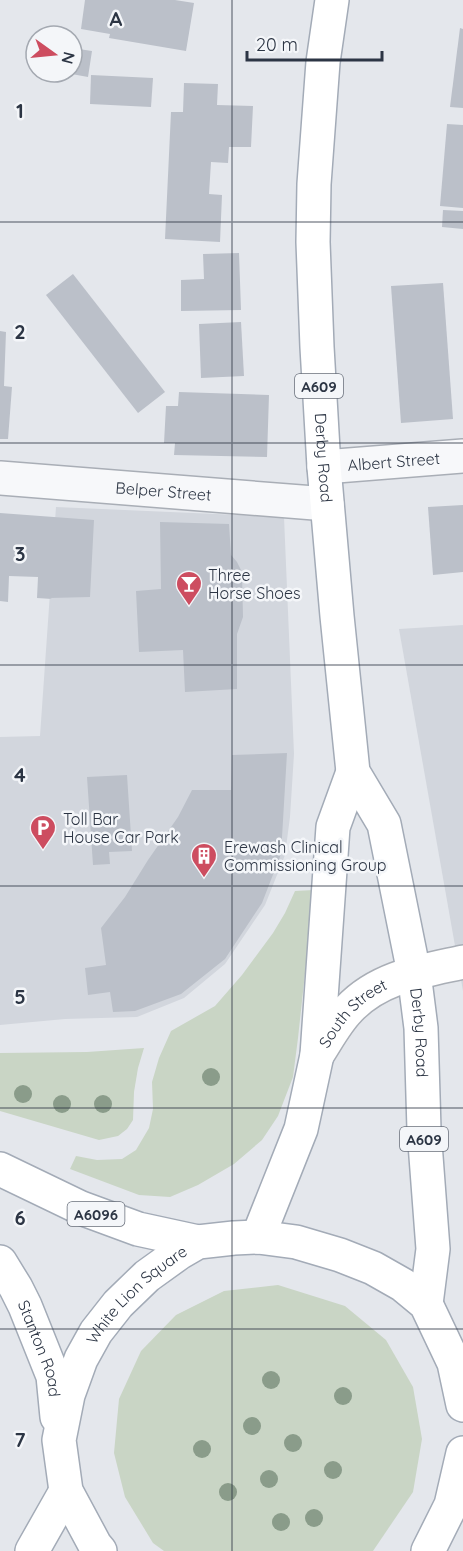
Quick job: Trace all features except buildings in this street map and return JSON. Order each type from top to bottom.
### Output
[{"type":"main road","name":"Derby Road","points":[[332,0],[323,62],[314,184],[316,347],[324,467],[353,772],[384,824],[414,973],[421,1028],[424,1130],[432,1249],[426,1304]]},
{"type":"main road","name":"Derby Road","points":[[258,1237],[301,1129],[317,1055],[333,827],[353,772]]},
{"type":"main road","name":"South Street","points":[[317,1055],[348,1010],[366,994],[387,982],[414,973],[463,963]]},
{"type":"main road","name":"A6096","points":[[0,1169],[81,1208],[138,1229],[198,1242]]},
{"type":"main road","name":"White Lion Square","points":[[100,1551],[66,1491],[59,1440],[68,1395],[81,1359],[96,1332],[118,1304],[147,1276],[178,1253],[198,1242],[258,1237],[296,1242],[373,1268],[403,1286],[426,1304],[458,1368],[463,1406]]},
{"type":"main road","name":"Stanton Road","points":[[0,1262],[25,1306],[53,1376],[59,1440]]},
{"type":"main road","points":[[428,1551],[451,1505],[463,1453]]},
{"type":"main road","points":[[32,1551],[66,1491]]},
{"type":"street","name":"Albert Street","points":[[324,467],[463,456]]},
{"type":"street","name":"Belper Street","points":[[0,478],[327,504]]},
{"type":"shaded area","points":[[56,507],[284,517],[294,754],[290,817],[285,855],[265,905],[225,964],[184,998],[137,1017],[65,1019],[0,1025],[0,737],[40,736]]},
{"type":"shaded area","points":[[463,625],[463,991],[399,629]]},
{"type":"green space","points":[[314,890],[293,1077],[278,1116],[262,1140],[234,1164],[198,1185],[170,1197],[139,1195],[70,1169],[76,1156],[97,1160],[122,1159],[136,1150],[149,1128],[153,1109],[152,1082],[159,1058],[171,1031],[215,1006],[242,975],[273,933],[295,891]]},
{"type":"green space","points":[[144,1048],[134,1092],[133,1120],[118,1136],[99,1140],[0,1111],[0,1053],[87,1052]]},
{"type":"green space","points":[[278,1285],[345,1306],[386,1340],[413,1387],[422,1439],[413,1492],[373,1551],[164,1551],[153,1543],[125,1497],[114,1453],[119,1399],[141,1351],[176,1315],[224,1291]]},
{"type":"place","name":"Three Horse Shoes","points":[[189,607]]},
{"type":"place","name":"Toll Bar House Car Park","points":[[43,851]]},
{"type":"place","name":"Erewash Clinical Commissioning Group","points":[[204,879]]}]
